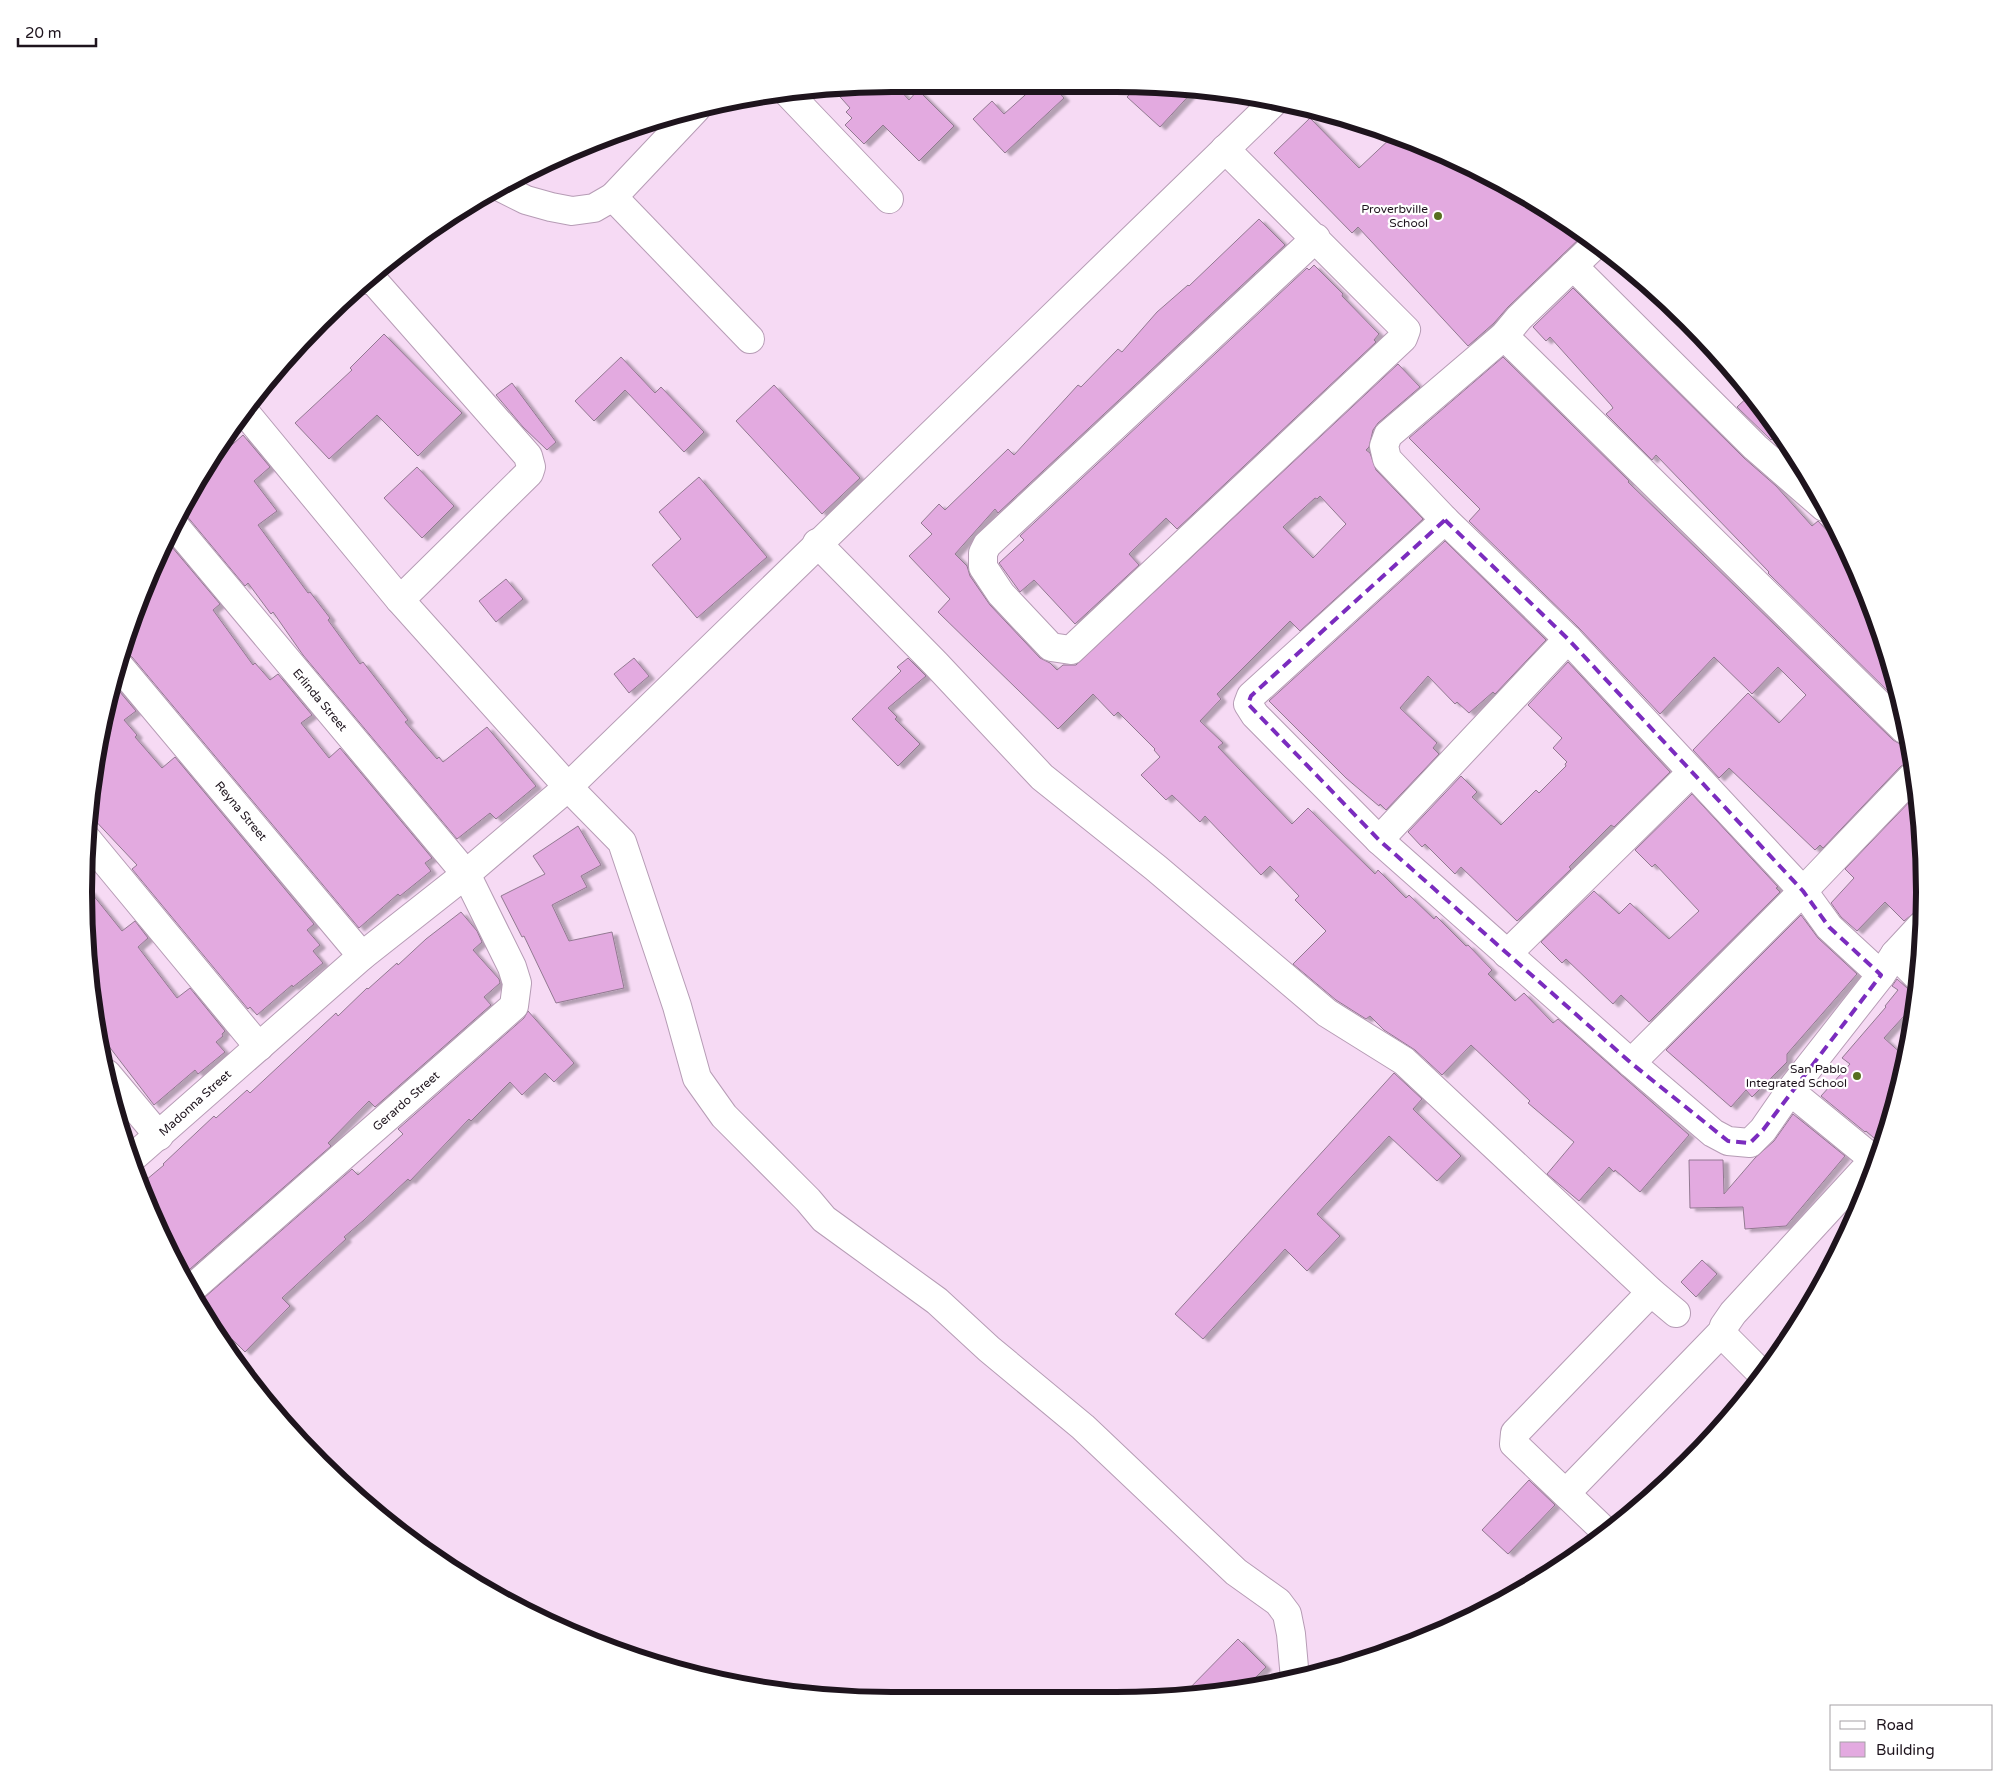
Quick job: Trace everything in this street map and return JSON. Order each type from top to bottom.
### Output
[{"type":"street","points":[[793,98],[889,198]]},
{"type":"street","name":"Madonna Street","points":[[137,1154],[362,956],[466,874],[568,787],[817,543],[1268,107]]},
{"type":"street","points":[[508,191],[526,200],[551,207],[572,210],[594,208],[613,197],[686,120]]},
{"type":"street","points":[[1225,148],[1316,238],[1406,328],[1402,338],[1071,650],[1051,647],[1001,594],[983,567],[983,553],[987,545],[1316,238]]},
{"type":"street","points":[[613,197],[750,339]]},
{"type":"street","points":[[1591,249],[1518,318],[1504,336],[1388,435],[1384,446],[1387,459],[1444,520],[1568,639],[1803,891],[1829,927],[1888,964],[1911,974]]},
{"type":"street","points":[[1574,266],[1755,446],[1808,493]]},
{"type":"street","points":[[375,283],[528,456],[531,467],[529,473],[400,600]]},
{"type":"street","points":[[1504,336],[1897,722]]},
{"type":"street","points":[[249,417],[400,600],[568,787],[622,842],[677,1006],[697,1078],[724,1116],[808,1200],[824,1219],[937,1301],[990,1349],[1083,1427],[1236,1572],[1278,1602],[1287,1614],[1292,1634],[1295,1672]]},
{"type":"street","points":[[1444,520],[1251,696],[1248,704],[1255,715],[1379,840],[1632,1064],[1713,1133],[1728,1141],[1750,1143],[1763,1130],[1790,1091],[1888,964],[1914,933]]},
{"type":"street","name":"Erlinda Street","points":[[179,531],[466,874]]},
{"type":"street","points":[[817,543],[936,664],[1042,777],[1156,868],[1327,1013],[1404,1061],[1651,1292],[1676,1313]]},
{"type":"street","points":[[1379,840],[1568,639]]},
{"type":"street","name":"Reyna Street","points":[[124,672],[362,956]]},
{"type":"street","points":[[1507,954],[1692,772]]},
{"type":"street","points":[[1632,1064],[1803,891],[1908,781]]},
{"type":"street","points":[[94,847],[259,1046]]},
{"type":"street","name":"Gerardo Street","points":[[196,1285],[514,1006],[517,983],[512,967],[466,874]]},
{"type":"street","points":[[117,1085],[159,1136]]},
{"type":"street","points":[[1790,1091],[1866,1154],[1868,1163]]},
{"type":"street","points":[[1566,1493],[1722,1332],[1726,1322],[1733,1313],[1866,1168]]},
{"type":"street","points":[[1602,1528],[1514,1444],[1515,1433],[1651,1292]]},
{"type":"street","points":[[1722,1332],[1758,1370]]},
{"type":"highlighted area","points":[[1445,520],[1568,639],[1803,891],[1829,927],[1881,975],[1763,1130],[1750,1143],[1728,1141],[1631,1063],[1379,840],[1248,704],[1251,696]]},
{"type":"building","points":[[902,92],[909,100],[916,92],[920,92],[954,126],[919,161],[883,125],[864,144],[845,125],[852,118],[846,112],[850,108],[838,94]]},
{"type":"building","points":[[1028,92],[1059,92],[1064,98],[1005,153],[973,119],[992,101],[1004,114]]},
{"type":"building","points":[[1131,93],[1189,96],[1160,127],[1127,97]]},
{"type":"building","name":"Proverbville School","points":[[1310,118],[1359,168],[1388,141],[1422,153],[1469,175],[1516,200],[1578,240],[1508,307],[1494,323],[1468,346],[1358,227],[1352,233],[1274,153]]},
{"type":"building","points":[[1259,219],[1285,245],[998,513],[995,509],[955,554],[967,566],[970,576],[990,605],[1040,658],[1050,663],[1057,670],[1063,665],[1076,665],[1398,364],[1420,387],[1378,423],[1373,430],[1369,447],[1366,450],[1370,453],[1376,470],[1423,519],[1300,631],[1290,621],[1217,694],[1221,699],[1200,721],[1223,743],[1218,747],[1292,824],[1308,808],[1375,874],[1378,870],[1406,898],[1409,895],[1434,919],[1436,916],[1466,946],[1468,945],[1492,970],[1488,974],[1515,1001],[1524,993],[1553,1023],[1558,1019],[1689,1135],[1640,1192],[1609,1167],[1579,1201],[1547,1174],[1574,1142],[1528,1103],[1530,1101],[1471,1045],[1442,1075],[1415,1050],[1384,1030],[1370,1016],[1366,1019],[1336,1000],[1293,964],[1326,931],[1295,900],[1299,896],[1270,866],[1261,875],[1205,816],[1200,822],[1172,795],[1166,800],[1141,775],[1160,757],[1155,749],[1118,712],[1114,716],[1093,694],[1058,729],[938,612],[950,599],[909,556],[932,534],[921,523],[939,504],[945,510],[1008,449],[1014,455],[1078,385],[1081,387],[1118,349],[1122,352],[1157,312],[1189,286]],"holes":[[[1320,496],[1346,524],[1313,558],[1283,527],[1315,498],[1317,499]]]},
{"type":"building","points":[[1314,265],[1379,334],[1374,340],[1376,342],[1177,529],[1166,518],[1129,554],[1139,565],[1075,624],[1034,580],[1020,592],[999,563],[1024,540],[1020,536],[1307,268],[1309,270]]},
{"type":"building","points":[[1573,288],[1744,458],[1776,486],[1812,526],[1818,521],[1830,534],[1855,586],[1873,635],[1890,693],[1768,573],[1656,455],[1652,460],[1606,414],[1613,408],[1611,405],[1550,337],[1546,341],[1533,327]]},
{"type":"building","points":[[384,334],[462,413],[418,456],[377,415],[329,459],[295,423],[352,370],[350,368]]},
{"type":"building","points":[[621,357],[655,393],[661,387],[704,432],[684,452],[625,390],[594,421],[575,401]]},
{"type":"building","points":[[1503,357],[1628,482],[1893,740],[1901,744],[1905,764],[1901,766],[1823,848],[1820,845],[1815,850],[1729,768],[1719,778],[1693,750],[1748,693],[1779,723],[1806,695],[1778,667],[1752,694],[1714,657],[1660,714],[1579,628],[1469,521],[1480,509],[1409,438]]},
{"type":"building","points":[[512,383],[556,442],[547,450],[523,427],[496,395]]},
{"type":"building","points":[[774,385],[860,478],[822,514],[736,421]]},
{"type":"building","points":[[1745,399],[1773,438],[1771,440],[1737,407]]},
{"type":"building","points":[[243,435],[270,467],[254,481],[277,511],[258,525],[308,593],[310,592],[330,618],[328,620],[360,664],[363,662],[408,720],[405,722],[437,759],[439,757],[443,762],[487,727],[536,786],[496,819],[490,813],[457,839],[303,655],[273,612],[271,614],[248,583],[245,586],[187,516],[225,451]]},
{"type":"building","points":[[417,467],[454,506],[422,538],[384,498]]},
{"type":"building","points":[[699,477],[767,557],[697,618],[652,565],[681,539],[659,512]]},
{"type":"building","points":[[1445,541],[1546,640],[1495,694],[1493,692],[1469,713],[1457,702],[1455,704],[1428,676],[1400,708],[1437,743],[1433,748],[1439,754],[1386,810],[1346,778],[1269,701]]},
{"type":"building","points":[[171,547],[220,604],[213,610],[253,665],[255,663],[270,680],[278,674],[312,715],[301,723],[329,758],[340,748],[432,858],[425,863],[431,871],[400,896],[398,894],[359,928],[129,655],[135,635],[153,586]]},
{"type":"building","points":[[506,579],[523,599],[496,622],[479,601]]},
{"type":"building","points":[[634,658],[649,676],[629,693],[614,674]]},
{"type":"building","points":[[908,658],[926,676],[888,708],[897,717],[895,719],[920,744],[898,766],[852,719],[901,671],[897,667]]},
{"type":"building","points":[[1568,662],[1670,772],[1614,827],[1611,825],[1569,867],[1571,869],[1517,921],[1461,867],[1455,874],[1425,844],[1422,847],[1408,832],[1461,776],[1477,792],[1472,797],[1501,825],[1536,790],[1539,793],[1566,766],[1567,762],[1553,748],[1562,738],[1528,705]]},
{"type":"building","points":[[119,691],[136,711],[124,720],[137,735],[135,737],[162,768],[175,757],[314,924],[307,930],[320,945],[313,951],[323,963],[293,987],[292,985],[257,1015],[250,1007],[248,1009],[132,869],[137,865],[96,821],[99,788],[108,736]]},
{"type":"building","points":[[1692,794],[1778,887],[1776,888],[1780,892],[1649,1022],[1621,995],[1613,1004],[1566,959],[1562,963],[1541,942],[1594,891],[1619,914],[1630,903],[1669,939],[1699,911],[1655,864],[1652,867],[1635,850]]},
{"type":"building","points":[[1910,801],[1914,840],[1915,912],[1904,921],[1885,902],[1857,931],[1841,917],[1831,903],[1854,878],[1845,869]]},
{"type":"building","points":[[578,826],[601,865],[581,876],[587,887],[552,905],[569,941],[612,932],[624,988],[556,1003],[524,936],[522,937],[501,896],[545,874],[533,856]]},
{"type":"building","points":[[92,894],[122,931],[135,921],[148,938],[138,947],[177,998],[190,988],[225,1031],[222,1034],[223,1036],[216,1042],[225,1052],[198,1074],[195,1070],[154,1105],[107,1044],[99,997],[94,945]]},
{"type":"building","points":[[461,912],[477,931],[482,942],[473,950],[499,979],[500,983],[484,997],[491,1005],[375,1107],[369,1101],[328,1143],[331,1146],[188,1270],[153,1199],[146,1180],[214,1116],[216,1118],[247,1090],[250,1093],[336,1013],[338,1016],[367,988],[397,963],[398,965],[426,939]]},
{"type":"building","points":[[1801,915],[1818,938],[1857,974],[1787,1054],[1787,1062],[1752,1097],[1746,1090],[1731,1107],[1666,1050]]},
{"type":"building","points":[[1897,979],[1910,989],[1909,997],[1906,1014],[1884,1038],[1899,1052],[1876,1140],[1821,1096],[1850,1064],[1842,1058],[1886,1007],[1898,990],[1892,986]]},
{"type":"building","points":[[528,1011],[574,1063],[554,1082],[545,1073],[522,1095],[510,1082],[471,1121],[469,1119],[410,1181],[408,1179],[344,1237],[346,1239],[282,1298],[290,1306],[245,1352],[232,1339],[230,1341],[204,1298],[352,1169],[358,1175],[403,1134],[398,1129],[524,1018]]},
{"type":"building","points":[[1394,1073],[1422,1099],[1413,1109],[1461,1156],[1437,1181],[1389,1136],[1317,1214],[1340,1236],[1307,1271],[1285,1249],[1203,1339],[1175,1314]]},
{"type":"building","points":[[1793,1114],[1845,1156],[1786,1226],[1745,1229],[1743,1207],[1690,1208],[1689,1160],[1723,1160],[1724,1194],[1755,1158],[1774,1141]]},
{"type":"building","points":[[1702,1260],[1717,1274],[1696,1297],[1681,1282]]},
{"type":"building","points":[[1529,1480],[1555,1505],[1508,1554],[1482,1530]]},
{"type":"building","points":[[1238,1639],[1266,1667],[1253,1680],[1189,1689]]},
{"type":"place","name":"Proverbville School","points":[[1438,216]]},
{"type":"place","name":"San Pablo Integrated School","points":[[1857,1076]]}]
